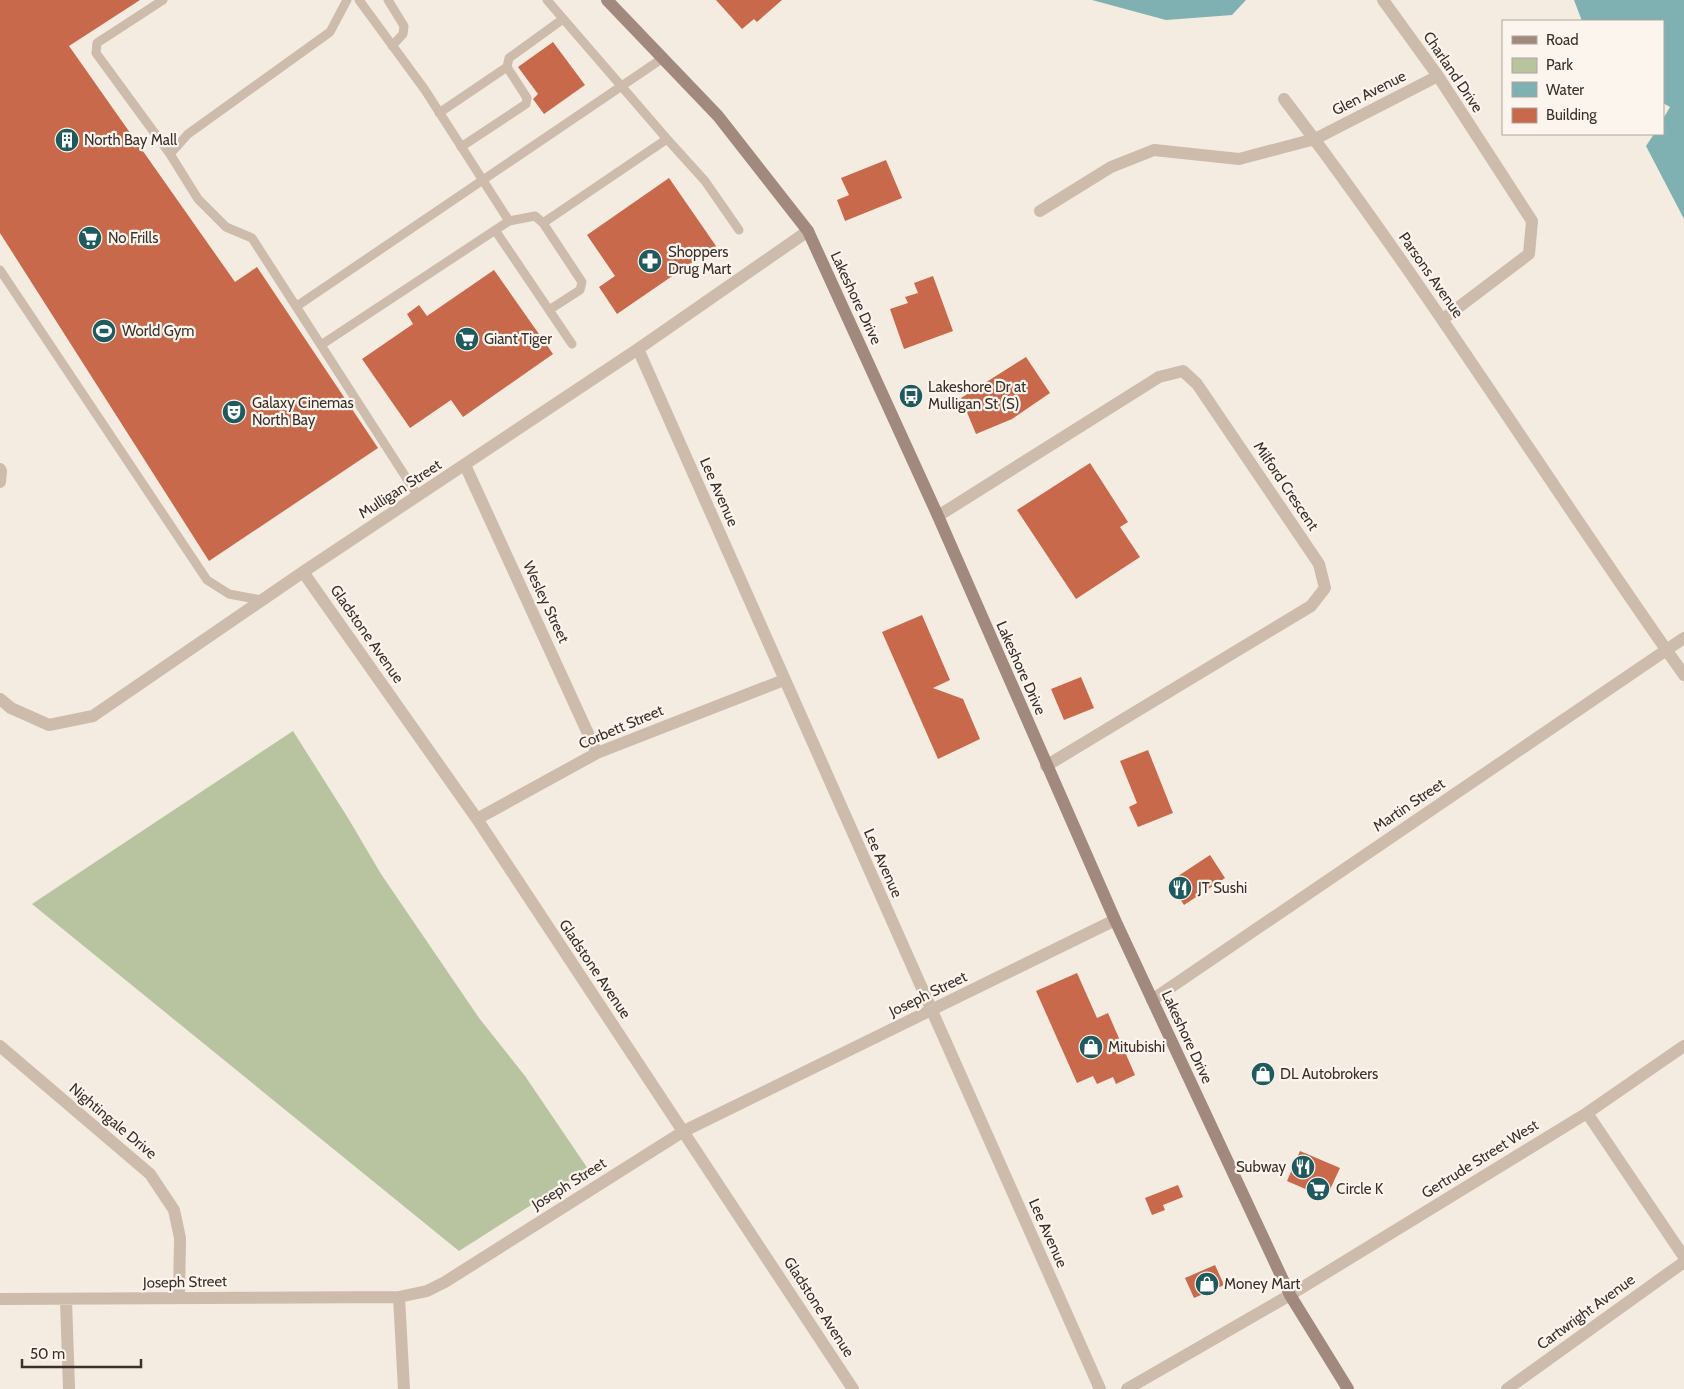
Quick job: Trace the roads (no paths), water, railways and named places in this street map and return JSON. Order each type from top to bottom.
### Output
[{"type":"main road","name":"Lakeshore Drive","points":[[607,0],[718,116],[808,231],[938,516],[1046,766],[1152,1000],[1290,1296],[1348,1389]]},
{"type":"street","name":"Charland Drive","points":[[1382,0],[1438,76],[1532,220],[1529,254],[1443,319]]},
{"type":"street","name":"Glen Avenue","points":[[1315,139],[1438,76]]},
{"type":"street","name":"Parsons Avenue","points":[[1284,98],[1443,319],[1684,675]]},
{"type":"street","points":[[1040,211],[1111,167],[1154,150],[1239,160],[1315,139]]},
{"type":"street","name":"Mulligan Street","points":[[0,698],[11,708],[49,725],[93,716],[261,600],[638,349],[808,231]]},
{"type":"street","name":"Lee Avenue","points":[[638,349],[1100,1389]]},
{"type":"street","name":"Milford Crescent","points":[[938,516],[1159,377],[1183,371],[1198,384],[1318,564],[1325,588],[1311,606],[1046,766]]},
{"type":"street","name":"Wesley Street","points":[[465,465],[597,753]]},
{"type":"street","points":[[0,470],[0,482]]},
{"type":"street","name":"Gladstone Avenue","points":[[303,572],[477,819],[853,1389]]},
{"type":"street","name":"Martin Street","points":[[1152,1000],[1684,638]]},
{"type":"street","name":"Corbett Street","points":[[477,819],[597,753],[784,680]]},
{"type":"street","name":"Joseph Street","points":[[0,1299],[399,1297],[427,1291],[445,1282],[684,1131],[1116,920]]},
{"type":"street","name":"Nightingale Drive","points":[[0,1046],[150,1174],[174,1210],[180,1238],[179,1298]]},
{"type":"street","name":"Gertrude Street West","points":[[1127,1389],[1290,1296],[1587,1113],[1684,1046]]},
{"type":"street","points":[[1587,1113],[1684,1257]]},
{"type":"street","name":"Cartwright Avenue","points":[[1507,1389],[1684,1262]]},
{"type":"street","points":[[399,1297],[404,1389]]},
{"type":"street","points":[[66,1300],[69,1389]]},
{"type":"lane","points":[[163,0],[97,43],[96,53],[170,154],[198,199],[226,226],[252,238],[418,496]]},
{"type":"lane","points":[[170,154],[188,134],[330,32],[347,0]]},
{"type":"lane","points":[[359,0],[439,113],[509,221]]},
{"type":"lane","points":[[388,0],[404,26],[403,34],[392,46]]},
{"type":"lane","points":[[547,0],[705,181],[740,230]]},
{"type":"lane","points":[[439,113],[507,67],[509,58],[563,19]]},
{"type":"lane","points":[[297,306],[663,58]]},
{"type":"lane","points":[[461,147],[526,104],[526,98],[507,67]]},
{"type":"lane","points":[[543,223],[667,139]]},
{"type":"lane","points":[[322,345],[509,221],[535,216],[543,223],[582,282],[580,290],[549,310]]},
{"type":"lane","points":[[495,230],[572,344]]},
{"type":"lane","points":[[0,270],[207,580],[229,594],[261,600]]},
{"type":"water","points":[[1092,0],[1246,0],[1232,15],[1166,20]]},
{"type":"water","points":[[1574,0],[1684,0],[1684,219],[1646,146],[1653,135],[1664,135],[1664,117],[1670,107],[1664,104],[1664,20],[1582,20]]},
{"type":"place","name":"North Bay Mall","points":[[67,140]]},
{"type":"place","name":"No Frills","points":[[90,238]]},
{"type":"place","name":"Shoppers Drug Mart","points":[[650,261]]},
{"type":"place","name":"World Gym","points":[[104,331]]},
{"type":"place","name":"Giant Tiger","points":[[467,339]]},
{"type":"place","name":"Lakeshore Dr at Mulligan St (S)","points":[[911,396]]},
{"type":"place","name":"Galaxy Cinemas North Bay","points":[[234,412]]},
{"type":"place","name":"JT Sushi","points":[[1180,888]]},
{"type":"place","name":"Mitubishi","points":[[1091,1047]]},
{"type":"place","name":"DL Autobrokers","points":[[1263,1074]]},
{"type":"place","name":"Subway","points":[[1303,1167]]},
{"type":"place","name":"Circle K","points":[[1318,1189]]},
{"type":"place","name":"Money Mart","points":[[1207,1284]]}]
